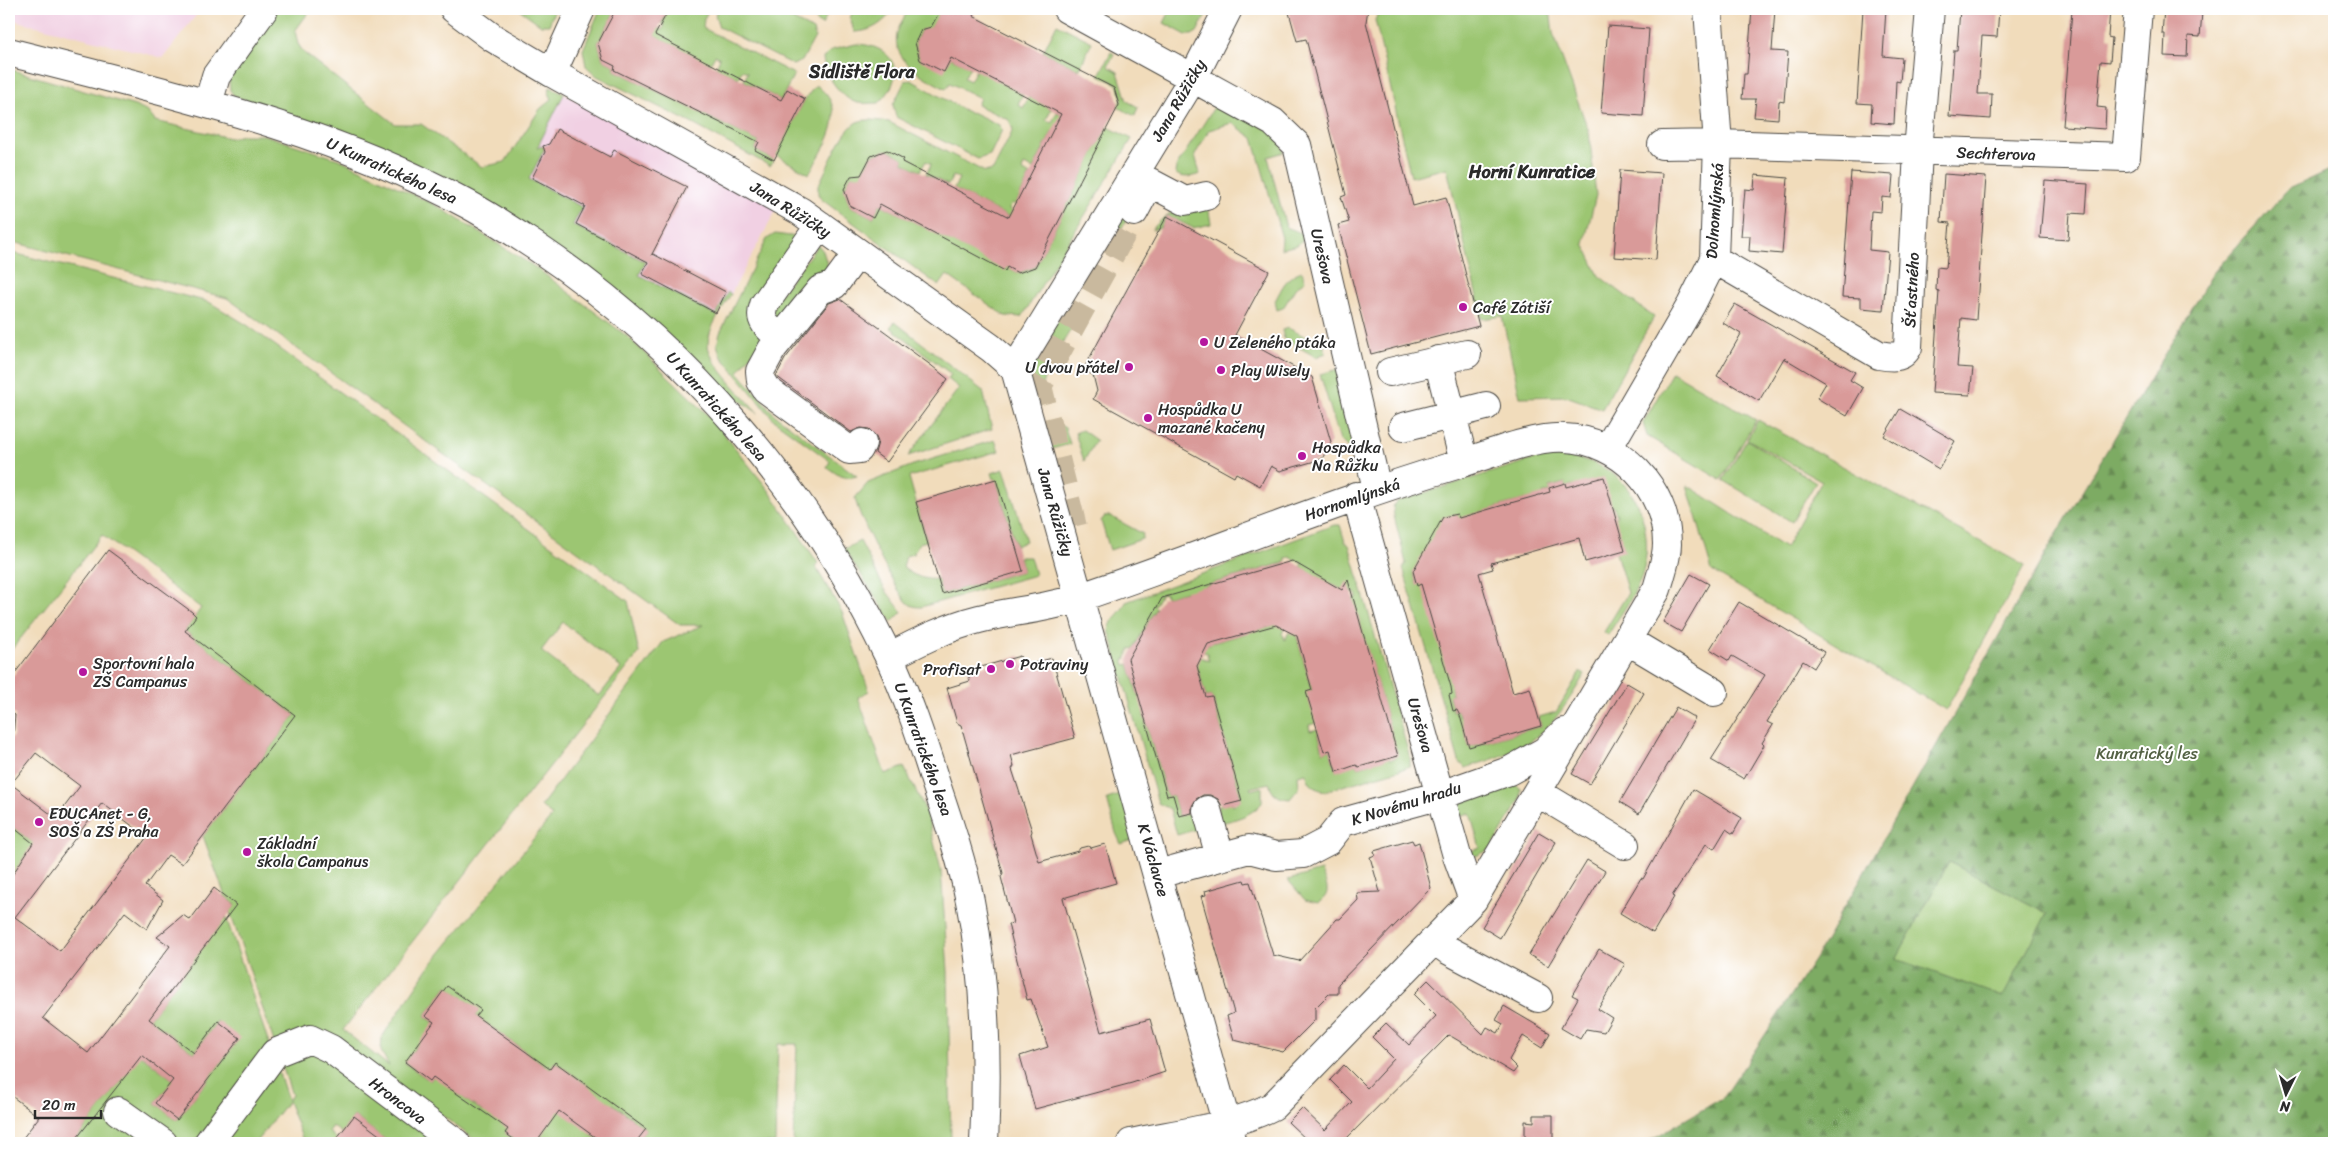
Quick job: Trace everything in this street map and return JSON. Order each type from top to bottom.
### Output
[{"type":"street","points":[[208,104],[216,76],[264,9]]},
{"type":"street","points":[[552,73],[581,9]]},
{"type":"street","points":[[1067,9],[1193,78]]},
{"type":"street","name":"Jana Růžičky","points":[[1015,369],[1142,178],[1228,9]]},
{"type":"street","name":"Dolnomlýnská","points":[[1608,448],[1691,305],[1714,259],[1718,144],[1708,9]]},
{"type":"street","name":"Šťastného","points":[[1714,259],[1879,354],[1900,356],[1905,353],[1908,347],[1918,151],[1930,9]]},
{"type":"street","name":"Sechterova","points":[[1662,145],[1718,144],[2126,157],[2138,9]]},
{"type":"street","name":"Jana Růžičky","points":[[460,11],[493,38],[552,73],[800,211],[857,254],[991,348],[1015,369],[1080,597]]},
{"type":"street","name":"U Kunratického lesa","points":[[9,52],[269,120],[333,142],[435,187],[508,228],[602,293],[678,360],[747,436],[788,489],[825,542],[864,608],[912,708],[957,844],[971,902],[983,990],[986,1056],[984,1143]]},
{"type":"street","name":"Urešova","points":[[1193,78],[1273,122],[1297,145],[1366,492],[1441,795],[1457,856],[1473,900]]},
{"type":"street","points":[[1134,212],[1142,178],[1185,201],[1206,196]]},
{"type":"street","points":[[771,330],[764,324],[761,314],[764,305],[820,225]]},
{"type":"street","points":[[857,254],[834,285],[820,290],[772,349],[760,371],[761,382],[766,389],[849,450],[859,449],[862,443]]},
{"type":"street","points":[[1390,372],[1467,354]]},
{"type":"street","points":[[1438,360],[1464,462]]},
{"type":"street","points":[[1403,427],[1486,406]]},
{"type":"street","name":"Hornomlýnská","points":[[889,657],[930,635],[979,619],[1051,607],[1366,492],[1536,441],[1564,438],[1583,440],[1608,448],[1632,464],[1647,483],[1666,524],[1667,545],[1657,589],[1473,900]]},
{"type":"street","points":[[1069,560],[1077,543],[1073,527]]},
{"type":"street","name":"K Václavce","points":[[1080,597],[1230,1133]]},
{"type":"street","points":[[1627,640],[1714,692]]},
{"type":"street","name":"K Novému hradu","points":[[1158,874],[1249,849],[1276,856],[1303,854],[1328,841],[1343,822],[1441,795],[1509,771],[1545,751],[1586,708]]},
{"type":"street","points":[[1537,792],[1625,845]]},
{"type":"street","points":[[1207,810],[1220,857]]},
{"type":"street","points":[[1131,1143],[1230,1133],[1273,1106],[1473,900]]},
{"type":"street","points":[[1434,940],[1448,950],[1538,998]]},
{"type":"street","name":"Hroncova","points":[[208,1143],[275,1053],[310,1039],[331,1049],[456,1143]]},
{"type":"street","points":[[118,1111],[163,1143]]},
{"type":"shaded area","points":[[9,9],[201,9],[163,58],[9,19]]},
{"type":"shaded area","points":[[564,94],[778,207],[731,294],[727,293],[716,315],[639,275],[645,262],[573,225],[582,207],[529,179],[544,150],[537,148]]},
{"type":"green space","points":[[277,9],[311,9],[295,31],[298,44],[304,53],[395,124],[421,124],[482,167],[505,162],[540,109],[552,99],[549,93],[550,87],[564,94],[537,148],[543,146],[544,150],[529,179],[582,207],[573,225],[646,262],[639,275],[716,315],[728,292],[731,294],[710,331],[708,344],[714,361],[728,380],[758,413],[715,383],[453,181],[351,135],[234,96],[230,90],[229,79]]},
{"type":"green space","points":[[519,9],[555,9],[549,25],[541,25]]},
{"type":"green space","points":[[600,9],[616,9],[598,43],[603,60],[615,66],[614,70],[759,142],[755,150],[774,160],[770,166],[691,123],[597,76],[586,66],[583,50]]},
{"type":"green space","points":[[669,9],[709,9],[704,19],[703,28],[794,74],[781,100],[744,81],[748,72],[742,70],[738,78],[716,67],[720,58],[715,55],[710,64],[654,35],[653,26],[662,30],[665,25],[662,23]]},
{"type":"green space","points":[[718,9],[772,9],[813,30],[815,37],[802,61],[793,65],[719,27],[715,15]]},
{"type":"green space","points":[[805,9],[830,9],[822,25],[817,22],[814,14]]},
{"type":"green space","points":[[855,9],[894,9],[877,26],[860,32],[854,32],[850,17]]},
{"type":"green space","points":[[909,9],[942,9],[930,30],[921,30],[915,42],[920,60],[951,58],[970,67],[964,78],[970,81],[976,70],[1023,94],[1018,104],[1023,108],[1029,97],[1051,109],[1046,120],[1052,122],[1057,112],[1067,117],[1052,132],[1033,169],[1024,165],[1022,170],[1030,175],[1016,204],[1020,208],[1012,203],[1009,209],[1017,214],[1009,217],[954,189],[959,178],[953,176],[948,185],[926,174],[931,164],[926,161],[920,171],[902,162],[904,159],[887,150],[871,156],[860,177],[851,176],[844,189],[850,206],[873,218],[880,204],[1005,270],[1007,267],[1019,273],[1035,267],[1103,135],[1104,125],[1132,139],[1022,317],[1005,316],[947,275],[939,286],[821,199],[818,194],[818,186],[835,151],[845,134],[857,122],[869,120],[889,122],[985,172],[993,170],[1013,130],[1009,120],[977,105],[980,98],[950,83],[946,89],[929,80],[905,61],[899,53],[897,34]]},
{"type":"green space","points":[[1171,9],[1209,9],[1197,32],[1192,35],[1186,35],[1164,23]]},
{"type":"green space","points":[[1380,9],[1550,9],[1553,33],[1589,132],[1596,195],[1584,244],[1599,276],[1654,317],[1602,409],[1566,396],[1520,397],[1502,316],[1482,319],[1447,168],[1411,177],[1375,20]]},
{"type":"green space","points":[[1057,24],[1092,42],[1079,70],[1043,52]]},
{"type":"green space","points":[[856,44],[880,50],[888,56],[893,64],[895,73],[893,83],[888,93],[879,103],[860,103],[846,97],[830,78],[824,64],[823,58],[831,50]]},
{"type":"green space","points":[[1111,52],[1114,54],[1108,66],[1118,72],[1127,101],[1138,107],[1135,116],[1117,107],[1122,99],[1117,84],[1099,75]]},
{"type":"green space","points":[[9,69],[135,106],[148,112],[155,121],[230,138],[243,135],[264,135],[341,160],[437,206],[535,267],[628,337],[712,419],[768,489],[818,563],[815,566],[842,612],[869,691],[858,697],[885,774],[904,767],[926,811],[941,870],[948,971],[951,1143],[793,1143],[797,1044],[778,1044],[775,1143],[651,1143],[641,1136],[646,1129],[613,1104],[590,1134],[603,1143],[536,1143],[543,1134],[535,1128],[551,1105],[567,1116],[589,1086],[555,1062],[550,1069],[476,1016],[480,1010],[447,986],[425,1016],[441,1028],[426,1051],[417,1045],[405,1063],[430,1081],[459,1040],[458,1094],[483,1112],[509,1075],[533,1093],[505,1133],[519,1143],[479,1143],[408,1090],[454,1143],[390,1143],[354,1116],[341,1133],[333,1126],[329,1132],[337,1139],[333,1143],[304,1143],[288,1101],[255,1143],[73,1143],[123,1079],[128,1045],[173,1080],[155,1103],[177,1120],[239,1039],[217,1021],[194,1053],[149,1019],[226,917],[288,1100],[292,1095],[230,912],[236,905],[225,896],[203,836],[295,715],[185,631],[201,608],[102,535],[9,653],[9,252],[209,302],[247,325],[628,601],[639,653],[343,1030],[389,1066],[381,1051],[382,1037],[429,967],[552,816],[541,806],[663,642],[703,625],[680,625],[227,298],[9,241]],"holes":[[[563,622],[621,668],[599,696],[541,651]]]},
{"type":"green space","points":[[911,80],[971,114],[972,112],[999,125],[1002,130],[990,155],[978,159],[896,117],[893,105],[905,81]]},
{"type":"green space","points":[[816,85],[827,95],[834,117],[828,140],[809,174],[776,155],[805,99]]},
{"type":"green space","points":[[1220,98],[1280,137],[1284,152],[1268,157],[1286,227],[1304,234],[1303,240],[1297,245],[1281,249],[1282,238],[1253,138],[1232,123],[1209,130],[1195,155],[1200,174],[1187,177],[1175,173],[1176,167]]},
{"type":"green space","name":"Kunratický les","points":[[2334,168],[2334,1143],[1645,1143],[1724,1097],[1815,959],[2048,549],[2213,273],[2287,190]],"holes":[[[1949,862],[2047,913],[2003,997],[1896,959]]]},
{"type":"green space","points":[[1207,199],[1211,224],[1193,228],[1167,215]]},
{"type":"green space","points":[[1136,205],[1111,245],[1099,241]]},
{"type":"green space","points":[[1167,216],[1160,228],[1152,230],[1157,224]]},
{"type":"green space","points":[[775,234],[798,237],[762,340],[738,372],[775,415],[857,476],[844,477],[834,472],[827,467],[830,461],[775,421],[721,356],[717,345],[720,333],[767,239]]},
{"type":"green space","points":[[818,245],[823,251],[831,277],[826,282],[813,273],[772,326],[770,307]]},
{"type":"green space","points":[[1302,271],[1305,281],[1296,287],[1283,308],[1277,310],[1275,301],[1282,287],[1288,279]]},
{"type":"green space","points":[[1068,311],[1080,314],[1047,372],[1039,397],[1038,410],[1031,389],[1030,369],[1050,331],[1056,322]]},
{"type":"green space","points":[[895,322],[983,391],[992,429],[908,456],[959,388],[948,379],[951,374],[890,327]]},
{"type":"green space","points":[[1288,328],[1324,346],[1326,353],[1316,357],[1284,339],[1282,330]]},
{"type":"green space","points":[[1339,369],[1358,446],[1348,448],[1340,440],[1320,374]]},
{"type":"green space","points":[[1672,372],[1756,420],[1721,480],[1647,436],[1643,423]]},
{"type":"green space","points":[[1758,420],[2025,566],[1946,710],[1712,571],[1687,485],[1785,548],[1822,481],[1747,439]]},
{"type":"green space","points":[[1059,425],[1065,428],[1070,444],[1048,450],[1044,434],[1049,429]]},
{"type":"green space","points":[[1082,430],[1096,440],[1084,461],[1075,433]]},
{"type":"green space","points":[[995,440],[999,451],[909,477],[927,541],[919,543],[913,554],[906,556],[903,567],[919,577],[938,579],[942,594],[1023,571],[1019,557],[1030,557],[1035,575],[921,607],[912,605],[901,594],[886,568],[869,535],[855,498],[868,483],[913,465]]},
{"type":"green space","points":[[1747,440],[1816,482],[1792,522],[1723,480]]},
{"type":"green space","points":[[1553,456],[1576,458],[1598,465],[1612,473],[1632,495],[1644,523],[1646,538],[1646,553],[1642,577],[1634,594],[1608,635],[1604,632],[1628,593],[1616,553],[1614,517],[1617,516],[1614,507],[1572,485],[1566,487],[1565,483],[1549,487],[1550,492],[1543,493],[1544,495],[1459,519],[1457,514],[1443,518],[1441,521],[1443,522],[1417,568],[1413,571],[1417,585],[1423,584],[1452,687],[1452,694],[1449,696],[1453,711],[1457,710],[1459,717],[1461,716],[1469,747],[1541,726],[1539,717],[1556,712],[1580,672],[1585,674],[1560,712],[1537,736],[1508,753],[1465,768],[1459,761],[1403,568],[1406,563],[1393,506],[1398,501],[1538,458]]},
{"type":"green space","points":[[1004,469],[1026,541],[1016,546],[996,479],[994,479],[992,473]]},
{"type":"green space","points":[[1105,516],[1110,516],[1143,534],[1142,539],[1110,550],[1101,521]]},
{"type":"green space","points":[[1334,525],[1340,525],[1345,542],[1349,545],[1410,758],[1410,765],[1406,768],[1325,791],[1317,789],[1312,785],[1306,773],[1298,775],[1299,788],[1290,799],[1276,795],[1269,783],[1250,788],[1251,790],[1262,787],[1262,803],[1247,814],[1218,824],[1219,805],[1232,801],[1233,805],[1238,803],[1241,798],[1212,696],[1206,697],[1195,659],[1201,657],[1209,661],[1207,655],[1209,654],[1204,652],[1202,646],[1282,623],[1284,629],[1282,634],[1285,640],[1289,632],[1295,630],[1312,690],[1307,692],[1320,722],[1309,725],[1310,731],[1322,728],[1318,732],[1323,752],[1330,750],[1336,771],[1354,764],[1359,767],[1369,764],[1372,759],[1388,756],[1390,760],[1395,758],[1397,753],[1353,599],[1357,598],[1356,594],[1344,587],[1342,590],[1301,567],[1303,564],[1290,557],[1286,558],[1286,562],[1207,585],[1188,597],[1186,591],[1166,597],[1165,593],[1161,594],[1154,606],[1156,608],[1133,649],[1131,648],[1124,661],[1125,665],[1129,664],[1138,696],[1144,695],[1144,716],[1167,796],[1173,795],[1179,816],[1195,811],[1205,827],[1177,835],[1170,809],[1158,803],[1109,630],[1112,621],[1126,602]]},
{"type":"green space","points":[[860,541],[884,588],[902,612],[892,622],[844,549]]},
{"type":"green space","points":[[1514,783],[1521,789],[1520,800],[1491,849],[1476,856],[1466,853],[1480,848],[1470,813],[1455,817],[1458,808],[1469,796]]},
{"type":"green space","points":[[1123,794],[1136,839],[1121,844],[1116,833],[1107,799]]},
{"type":"green space","points":[[9,824],[36,845],[9,880]]},
{"type":"green space","points":[[1949,862],[2047,913],[2003,997],[1896,959]]},
{"type":"green space","points":[[1321,871],[1327,892],[1326,896],[1318,903],[1305,900],[1288,880]]},
{"type":"building","points":[[616,9],[669,9],[655,35],[781,100],[787,89],[805,99],[774,160],[755,150],[759,142],[614,70],[615,66],[603,60],[598,43]]},
{"type":"building","points":[[941,9],[976,9],[973,16],[1114,88],[1119,105],[1035,267],[1018,273],[1007,267],[1005,271],[880,204],[873,218],[850,206],[844,189],[851,176],[861,175],[871,156],[887,150],[904,159],[902,162],[1009,217],[1061,114],[951,58],[944,72],[920,60],[915,43],[921,30],[931,27]]},
{"type":"building","points":[[1288,9],[1368,9],[1366,22],[1413,206],[1446,197],[1479,326],[1371,354],[1338,225],[1349,222],[1341,197],[1346,195],[1306,39],[1297,41]]},
{"type":"building","points":[[1752,9],[1775,9],[1772,51],[1788,52],[1784,102],[1779,101],[1778,119],[1754,117],[1756,99],[1742,99],[1744,74],[1747,74]]},
{"type":"building","points":[[1863,9],[1886,9],[1883,56],[1902,58],[1900,82],[1896,81],[1894,124],[1871,122],[1872,104],[1857,103]]},
{"type":"building","points":[[1960,9],[1999,10],[1997,37],[1982,36],[1978,94],[1992,94],[1991,119],[1949,116],[1954,50],[1957,50]]},
{"type":"building","points":[[2088,9],[2110,9],[2108,37],[2112,38],[2110,62],[2101,61],[2097,107],[2106,108],[2105,129],[2063,126],[2072,10],[2087,11]]},
{"type":"building","points":[[2164,9],[2202,12],[2200,37],[2188,36],[2187,57],[2164,56],[2165,34],[2162,34]]},
{"type":"building","points":[[1608,26],[1649,29],[1643,116],[1601,113]]},
{"type":"building","points":[[557,129],[610,157],[614,150],[687,187],[651,256],[653,254],[726,292],[716,313],[642,274],[648,262],[576,224],[585,206],[532,178],[545,152],[543,146],[549,144]]},
{"type":"building","points":[[1620,170],[1662,173],[1656,260],[1614,257]]},
{"type":"building","points":[[1851,172],[1893,175],[1891,198],[1882,197],[1881,212],[1871,211],[1869,250],[1888,252],[1883,310],[1861,308],[1861,298],[1842,297]]},
{"type":"building","points":[[1944,174],[1986,177],[1976,320],[1961,318],[1957,367],[1973,368],[1970,395],[1932,393],[1939,291],[1936,290],[1937,267],[1946,268],[1950,223],[1941,222]]},
{"type":"building","points":[[1755,175],[1788,178],[1782,254],[1749,251],[1750,236],[1741,236],[1745,189],[1754,190]]},
{"type":"building","points":[[2045,181],[2088,184],[2086,214],[2070,213],[2068,240],[2040,238]]},
{"type":"building","points":[[1167,216],[1269,271],[1235,335],[1312,377],[1331,442],[1322,459],[1280,471],[1271,466],[1260,486],[1236,473],[1234,477],[1093,399],[1097,391],[1093,375],[1083,370]]},
{"type":"building","points":[[840,299],[948,379],[887,462],[875,453],[878,442],[875,435],[869,429],[861,428],[851,432],[776,376],[785,359],[829,303]]},
{"type":"building","points":[[1735,304],[1855,372],[1850,380],[1863,388],[1847,416],[1817,398],[1826,383],[1784,358],[1759,401],[1717,376],[1741,334],[1723,323]]},
{"type":"building","points":[[1900,409],[1955,441],[1939,469],[1884,436]]},
{"type":"building","points":[[1604,477],[1625,551],[1585,562],[1579,538],[1491,563],[1493,569],[1479,573],[1513,693],[1530,688],[1541,726],[1469,747],[1460,716],[1457,710],[1453,711],[1449,695],[1452,694],[1451,687],[1421,584],[1417,586],[1413,571],[1443,517],[1457,514],[1459,518],[1550,492],[1549,488],[1565,483],[1566,487]]},
{"type":"building","points":[[996,479],[1023,571],[942,594],[916,502]]},
{"type":"building","points":[[108,550],[196,616],[185,631],[295,715],[182,864],[168,855],[145,886],[163,900],[147,929],[125,912],[43,1018],[88,1053],[170,946],[157,937],[183,915],[190,920],[214,888],[236,905],[149,1019],[194,1053],[218,1021],[240,1038],[177,1120],[155,1103],[173,1080],[142,1055],[73,1143],[19,1143],[39,1117],[9,1094],[9,880],[33,843],[9,824],[9,742],[13,736],[15,715],[9,711],[9,681]],"holes":[[[36,753],[80,786],[56,818],[11,784]],[[102,803],[147,837],[60,951],[15,917]]]},
{"type":"building","points":[[1292,561],[1342,590],[1348,580],[1398,756],[1359,767],[1356,765],[1336,772],[1330,750],[1324,752],[1306,692],[1312,690],[1297,636],[1276,625],[1208,644],[1197,666],[1206,697],[1212,696],[1242,801],[1222,806],[1218,799],[1210,795],[1203,795],[1196,799],[1192,806],[1192,813],[1179,816],[1173,795],[1167,796],[1128,659],[1162,598]]},
{"type":"building","points":[[1691,574],[1709,584],[1681,632],[1663,622]]},
{"type":"building","points":[[1739,602],[1824,652],[1814,668],[1803,661],[1767,722],[1773,725],[1762,743],[1764,745],[1744,779],[1711,760],[1765,675],[1732,656],[1729,661],[1710,649]]},
{"type":"building","points":[[1020,656],[1023,666],[1052,658],[1075,738],[1011,755],[1014,766],[1012,769],[1032,831],[1031,834],[1039,862],[1078,851],[1080,848],[1088,846],[1091,848],[1105,844],[1116,883],[1063,898],[1101,1032],[1150,1019],[1165,1072],[1132,1083],[1035,1109],[1020,1056],[1048,1047],[1031,999],[1027,1000],[1008,924],[1013,923],[1001,877],[1003,873],[961,725],[957,723],[947,688],[970,681],[967,671]]},
{"type":"building","points":[[1627,683],[1644,693],[1590,784],[1572,774]]},
{"type":"building","points":[[1676,707],[1695,718],[1639,814],[1620,802]]},
{"type":"building","points":[[1693,789],[1742,818],[1733,834],[1726,829],[1714,849],[1706,844],[1672,896],[1674,897],[1653,933],[1620,913],[1641,878],[1643,879]]},
{"type":"building","points":[[1539,832],[1556,842],[1500,938],[1482,927]]},
{"type":"building","points":[[1412,840],[1414,844],[1419,842],[1431,888],[1338,984],[1338,994],[1329,994],[1315,1008],[1315,1020],[1283,1052],[1234,1040],[1227,1016],[1234,1013],[1201,896],[1206,895],[1205,891],[1244,880],[1245,883],[1250,882],[1273,955],[1299,961],[1337,919],[1340,919],[1358,900],[1357,893],[1380,892],[1370,857],[1375,855],[1374,851]]},
{"type":"building","points":[[1587,860],[1605,871],[1548,966],[1529,955]]},
{"type":"building","points":[[1599,949],[1625,964],[1598,1009],[1612,1018],[1604,1032],[1586,1029],[1580,1039],[1561,1028],[1578,998],[1572,995]]},
{"type":"building","points":[[1428,980],[1483,1034],[1487,1027],[1498,1033],[1503,1024],[1496,1020],[1504,1006],[1550,1033],[1542,1048],[1523,1036],[1509,1060],[1517,1068],[1513,1073],[1449,1035],[1342,1143],[1310,1143],[1288,1122],[1302,1108],[1325,1130],[1352,1102],[1330,1080],[1344,1065],[1367,1088],[1394,1059],[1372,1037],[1386,1023],[1409,1045],[1436,1016],[1414,994]]},
{"type":"building","points":[[447,986],[481,1010],[476,1016],[550,1069],[555,1062],[646,1129],[635,1143],[603,1143],[559,1111],[536,1143],[519,1143],[505,1133],[508,1129],[433,1077],[430,1081],[405,1062],[434,1022],[425,1016]]},
{"type":"building","points":[[1534,1115],[1553,1115],[1553,1143],[1525,1143],[1525,1121],[1534,1122]]},
{"type":"building","points":[[354,1116],[390,1143],[333,1143]]},
{"type":"tunnel","points":[[1073,527],[1038,386],[1134,212]]},
{"type":"place","name":"Café Zátiší","points":[[1463,307]]},
{"type":"place","name":"U Zeleného ptáka","points":[[1204,342]]},
{"type":"place","name":"U dvou přátel","points":[[1129,367]]},
{"type":"place","name":"Play Wisely","points":[[1221,370]]},
{"type":"place","name":"Hospůdka U mazané kačeny","points":[[1148,418]]},
{"type":"place","name":"Hospůdka Na Růžku","points":[[1302,456]]},
{"type":"place","name":"Potraviny","points":[[1010,664]]},
{"type":"place","name":"Profisat","points":[[991,669]]},
{"type":"place","name":"Sportovní hala ZŠ Campanus","points":[[83,672]]},
{"type":"place","name":"EDUCAnet - G, SOŠ a ZŠ Praha","points":[[39,822]]},
{"type":"place","name":"Základní škola Campanus","points":[[247,852]]},
{"type":"district","name":"Sídliště Flora","points":[[862,72]]},
{"type":"district","name":"Horní Kunratice","points":[[1532,172]]}]
